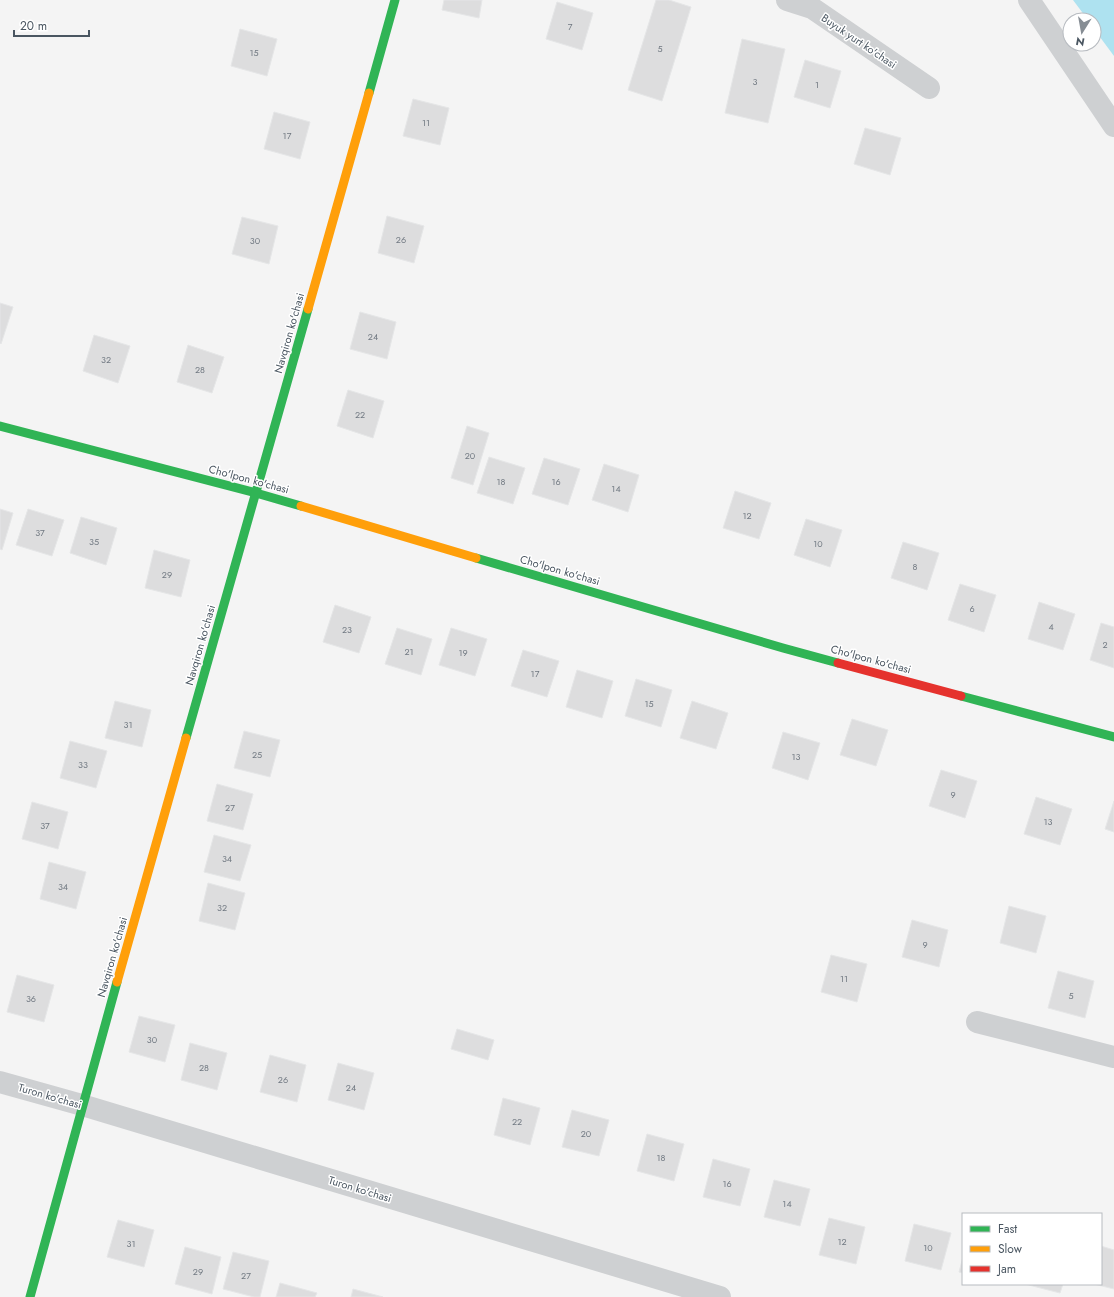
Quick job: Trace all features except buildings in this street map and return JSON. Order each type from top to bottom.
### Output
[{"type":"street","name":"Navqiron ko'chasi","points":[[30,1297],[82,1105],[395,0]]},
{"type":"street","name":"Buyuk yurt ko'chasi","points":[[787,0],[812,8],[929,88]]},
{"type":"street","points":[[1028,0],[1114,126]]},
{"type":"street","name":"Cho'lpon ko'chasi","points":[[0,426],[256,493],[783,648],[1114,737]]},
{"type":"street","points":[[978,1022],[1114,1056]]},
{"type":"street","name":"Turon ko'chasi","points":[[0,1082],[82,1105],[720,1297]]},
{"type":"water","points":[[1073,0],[1114,0],[1114,56],[1102,40],[1102,12],[1082,12]]},
{"type":"traffic: fast","points":[[369,93],[395,0]]},
{"type":"traffic: fast","points":[[186,738],[308,309]]},
{"type":"traffic: fast","points":[[0,426],[301,506]]},
{"type":"traffic: fast","points":[[476,558],[838,663]]},
{"type":"traffic: fast","points":[[961,696],[1114,737]]},
{"type":"traffic: fast","points":[[30,1297],[117,982]]},
{"type":"traffic: slow","points":[[308,309],[369,93]]},
{"type":"traffic: slow","points":[[301,506],[476,558]]},
{"type":"traffic: slow","points":[[117,982],[186,738]]},
{"type":"traffic: jam","points":[[838,663],[961,696]]}]
